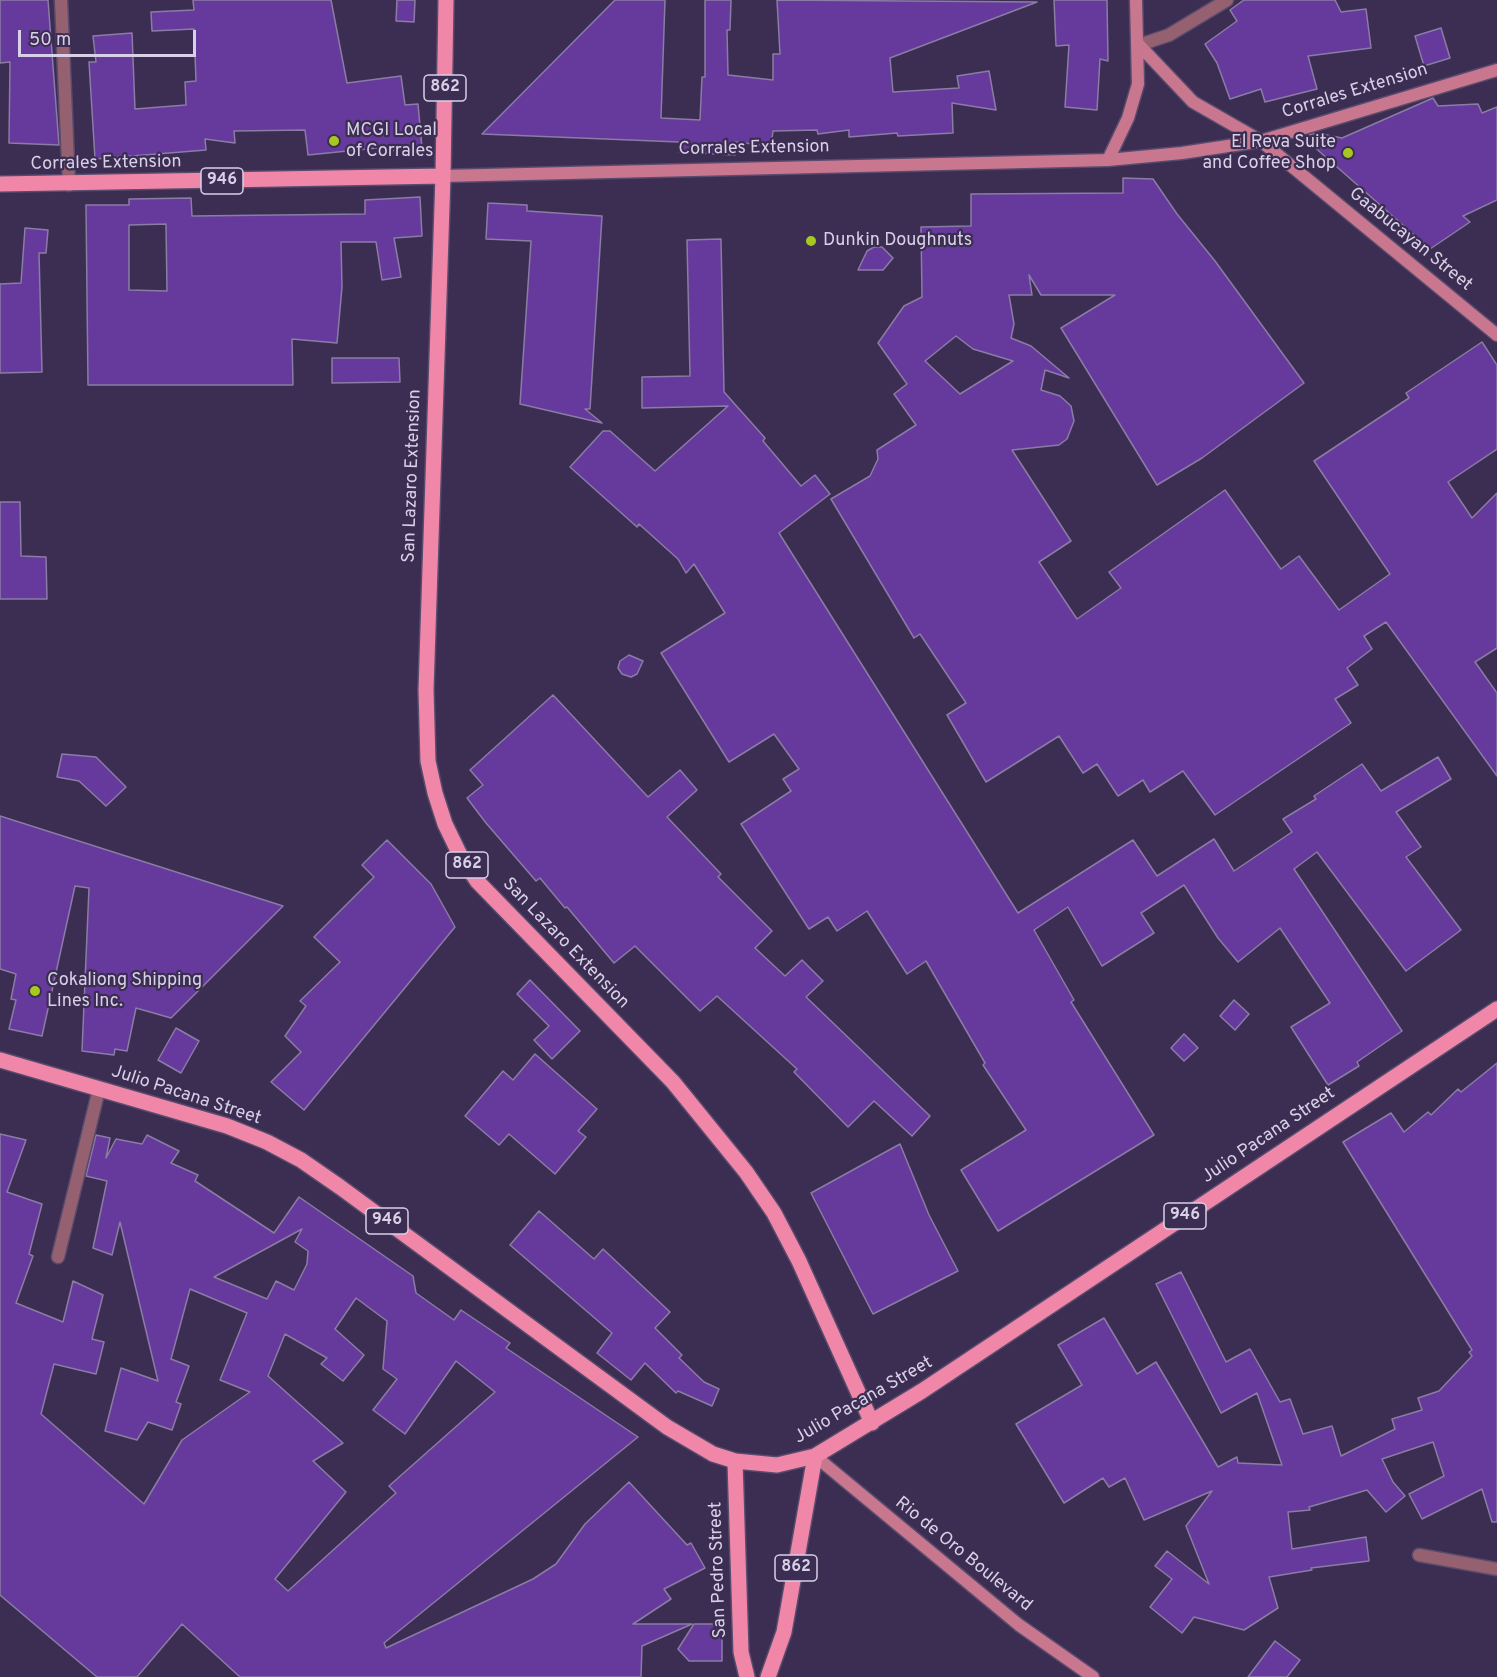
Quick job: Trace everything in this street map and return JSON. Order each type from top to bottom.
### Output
[{"type":"main road","name":"862","points":[[443,176],[446,0]]},
{"type":"main road","points":[[1108,160],[1135,98],[1139,71],[1136,0]]},
{"type":"main road","name":"Gaabucayan Street","points":[[1139,45],[1193,102],[1261,141],[1497,335]]},
{"type":"main road","name":"Corrales Extension","points":[[0,184],[69,185],[1108,160],[1182,153],[1261,141],[1497,70]]},
{"type":"main road","name":"San Lazaro Extension","points":[[443,176],[425,727],[428,761],[445,824],[460,855],[477,880],[674,1082],[746,1172],[774,1213],[799,1261],[872,1423]]},
{"type":"main road","name":"Julio Pacana Street","points":[[0,1060],[227,1126],[301,1160],[667,1427],[713,1454],[735,1461],[777,1465],[815,1456],[872,1423],[1497,1009]]},
{"type":"main road","name":"862","points":[[768,1677],[784,1632],[815,1456]]},
{"type":"main road","name":"Rio de Oro Boulevard","points":[[815,1456],[1019,1625],[1093,1677]]},
{"type":"main road","name":"San Pedro Street","points":[[735,1461],[741,1652],[747,1677]]},
{"type":"street","points":[[61,0],[69,185]]},
{"type":"street","points":[[1139,45],[1168,35],[1227,0]]},
{"type":"street","points":[[58,1257],[99,1089]]},
{"type":"street","points":[[1419,1555],[1497,1569]]},
{"type":"building","points":[[0,0],[48,0],[59,145],[9,143],[10,62],[0,63]]},
{"type":"building","points":[[193,0],[331,0],[347,83],[401,76],[405,105],[418,104],[422,148],[387,151],[387,147],[308,155],[305,130],[234,131],[235,143],[205,139],[206,150],[95,159],[89,62],[96,62],[93,36],[132,33],[135,109],[186,105],[185,82],[196,81],[194,29],[152,31],[151,12],[194,10]]},
{"type":"building","points":[[397,0],[415,0],[414,22],[396,21]]},
{"type":"building","points":[[615,0],[665,0],[661,118],[700,120],[702,77],[705,77],[705,0],[731,0],[730,30],[727,30],[728,75],[773,80],[773,54],[780,54],[777,0],[1037,2],[890,58],[893,92],[959,88],[957,76],[989,71],[996,110],[952,103],[953,133],[898,136],[897,133],[849,137],[849,130],[818,134],[817,130],[773,131],[771,146],[735,142],[735,155],[679,152],[679,142],[482,134]]},
{"type":"building","points":[[1054,0],[1107,0],[1108,61],[1100,59],[1097,110],[1065,107],[1069,45],[1056,46]]},
{"type":"building","points":[[1244,0],[1335,0],[1341,12],[1366,9],[1371,48],[1308,56],[1317,89],[1265,102],[1261,89],[1230,99],[1217,63],[1205,44],[1237,21],[1230,10]]},
{"type":"building","points":[[1441,28],[1450,58],[1424,66],[1415,36]]},
{"type":"building","points":[[1433,98],[1438,106],[1478,104],[1482,113],[1497,107],[1497,200],[1463,216],[1470,222],[1430,249],[1303,137],[1316,133],[1342,138]]},
{"type":"building","points":[[1123,178],[1153,179],[1304,383],[1202,458],[1157,485],[1061,328],[1115,295],[1041,295],[1029,275],[1032,295],[1009,295],[1014,324],[1011,338],[1031,346],[1069,378],[1045,370],[1041,390],[1060,396],[1071,406],[1074,421],[1067,439],[1059,445],[1012,450],[1071,541],[1039,562],[1077,619],[1121,588],[1109,572],[1225,490],[1281,569],[1299,556],[1339,610],[1390,574],[1314,461],[1409,398],[1406,393],[1482,342],[1497,365],[1497,449],[1448,482],[1472,518],[1497,493],[1497,648],[1475,662],[1497,693],[1497,776],[1386,622],[1364,636],[1372,649],[1347,668],[1358,685],[1335,699],[1351,723],[1215,815],[1183,771],[1150,792],[1143,780],[1118,796],[1097,764],[1083,773],[1059,736],[986,782],[947,715],[966,703],[920,634],[914,638],[831,499],[870,476],[878,459],[877,450],[916,425],[894,394],[907,384],[878,343],[904,306],[922,297],[921,227],[971,226],[971,194],[1123,193]],"holes":[[[956,336],[973,349],[1013,361],[960,394],[925,361]]]},
{"type":"building","points":[[420,197],[422,236],[394,238],[401,277],[382,280],[376,242],[341,242],[342,287],[337,343],[292,339],[293,385],[88,385],[86,205],[129,205],[129,199],[191,198],[192,216],[365,214],[365,200]],"holes":[[[166,224],[167,291],[129,290],[129,225]]]},
{"type":"building","points":[[488,203],[527,205],[527,211],[602,216],[590,409],[585,409],[602,423],[520,404],[531,241],[486,239]]},
{"type":"building","points":[[25,228],[48,230],[46,253],[39,253],[42,372],[0,373],[0,284],[21,283]]},
{"type":"building","points":[[721,239],[724,392],[765,438],[763,441],[801,486],[815,475],[830,494],[779,533],[1018,913],[1133,840],[1157,876],[1214,839],[1234,871],[1292,832],[1283,819],[1316,799],[1314,796],[1362,764],[1381,791],[1438,757],[1451,779],[1396,812],[1421,847],[1406,857],[1461,930],[1406,971],[1317,852],[1294,869],[1402,1031],[1357,1062],[1359,1066],[1328,1085],[1291,1027],[1330,1003],[1280,928],[1238,962],[1218,938],[1184,885],[1141,913],[1154,933],[1102,966],[1068,907],[1034,930],[1074,1000],[1071,1002],[1154,1135],[998,1231],[961,1170],[1026,1130],[983,1065],[985,1063],[926,961],[907,974],[867,911],[837,931],[828,917],[809,929],[741,824],[791,791],[783,779],[799,769],[774,734],[729,762],[661,653],[725,613],[694,564],[686,573],[678,559],[639,524],[637,527],[570,467],[603,431],[610,431],[655,471],[728,406],[642,408],[642,377],[690,376],[687,240]]},
{"type":"building","points":[[874,247],[882,247],[893,258],[883,270],[858,270],[867,251]]},
{"type":"building","points":[[332,358],[399,358],[400,382],[332,383]]},
{"type":"building","points":[[0,502],[20,502],[21,556],[46,557],[47,599],[0,599]]},
{"type":"building","points":[[629,655],[643,661],[637,674],[631,677],[622,674],[618,668],[620,661]]},
{"type":"building","points":[[553,695],[648,797],[680,770],[697,790],[667,817],[721,874],[718,877],[772,931],[755,948],[785,976],[802,960],[823,981],[806,997],[930,1116],[912,1136],[874,1101],[848,1127],[794,1072],[797,1069],[717,996],[700,1011],[635,946],[614,963],[567,907],[565,908],[540,878],[536,881],[486,823],[467,798],[483,785],[470,770]]},
{"type":"building","points":[[62,754],[96,757],[126,787],[106,806],[79,781],[57,777]]},
{"type":"building","points":[[0,816],[283,906],[171,1018],[136,1008],[127,1051],[115,1049],[114,1055],[82,1051],[89,888],[75,886],[42,1036],[9,1029],[16,1000],[11,999],[16,974],[0,969]]},
{"type":"building","points":[[387,840],[431,884],[455,927],[304,1110],[271,1082],[301,1052],[285,1036],[306,1006],[300,1001],[340,962],[314,937],[374,877],[362,865]]},
{"type":"building","points":[[530,980],[580,1031],[552,1059],[534,1040],[549,1026],[517,994]]},
{"type":"building","points":[[1234,1000],[1249,1014],[1235,1030],[1220,1016]]},
{"type":"building","points":[[176,1028],[199,1041],[181,1073],[158,1060]]},
{"type":"building","points":[[1184,1034],[1198,1048],[1184,1061],[1171,1048]]},
{"type":"building","points":[[535,1054],[597,1109],[578,1131],[586,1137],[555,1174],[509,1134],[499,1145],[465,1116],[503,1071],[513,1080]]},
{"type":"building","points":[[1497,1063],[1497,1522],[1492,1522],[1482,1489],[1422,1519],[1409,1494],[1444,1476],[1433,1442],[1382,1459],[1393,1482],[1405,1496],[1386,1512],[1367,1490],[1309,1507],[1310,1510],[1288,1512],[1292,1549],[1366,1537],[1369,1561],[1311,1568],[1312,1570],[1269,1577],[1278,1608],[1244,1630],[1194,1617],[1182,1633],[1150,1607],[1172,1579],[1155,1566],[1167,1551],[1209,1584],[1186,1526],[1212,1491],[1144,1520],[1125,1478],[1109,1487],[1103,1478],[1064,1503],[1016,1424],[1082,1385],[1058,1345],[1104,1318],[1137,1374],[1156,1362],[1218,1467],[1237,1457],[1238,1463],[1282,1465],[1257,1393],[1221,1413],[1156,1284],[1181,1272],[1226,1362],[1250,1349],[1280,1402],[1290,1399],[1303,1434],[1332,1426],[1341,1456],[1395,1429],[1392,1419],[1422,1410],[1418,1398],[1439,1391],[1472,1356],[1469,1352],[1472,1350],[1343,1142],[1391,1113],[1404,1132],[1428,1112],[1431,1115],[1458,1089],[1461,1092]]},
{"type":"building","points":[[0,1134],[26,1140],[7,1192],[42,1204],[29,1254],[33,1256],[16,1303],[63,1322],[73,1281],[103,1295],[92,1339],[104,1342],[96,1374],[54,1364],[41,1414],[144,1504],[182,1440],[250,1392],[220,1380],[247,1313],[190,1289],[171,1359],[189,1366],[176,1402],[181,1404],[172,1430],[148,1422],[137,1440],[105,1431],[121,1368],[158,1381],[120,1222],[112,1255],[93,1248],[107,1181],[86,1176],[96,1135],[110,1138],[106,1158],[116,1139],[142,1144],[147,1135],[179,1151],[171,1163],[198,1175],[195,1181],[274,1233],[299,1197],[413,1276],[416,1293],[454,1320],[461,1310],[510,1343],[506,1348],[638,1437],[384,1643],[386,1648],[533,1579],[556,1564],[585,1524],[629,1482],[687,1545],[691,1543],[705,1568],[664,1589],[671,1599],[633,1624],[692,1624],[642,1646],[641,1677],[240,1677],[182,1624],[137,1677],[97,1677],[0,1595]],"holes":[[[302,1229],[295,1242],[308,1251],[307,1264],[294,1290],[276,1281],[267,1299],[214,1277]],[[356,1298],[387,1321],[383,1369],[397,1379],[373,1410],[405,1434],[456,1361],[495,1392],[389,1486],[396,1493],[288,1591],[275,1579],[346,1492],[313,1461],[343,1443],[268,1376],[285,1334],[327,1358],[321,1364],[343,1381],[364,1355],[335,1329]]]},
{"type":"building","points":[[900,1144],[929,1215],[958,1271],[873,1314],[811,1193]]},
{"type":"building","points":[[539,1211],[594,1259],[603,1249],[670,1312],[655,1328],[682,1355],[679,1358],[704,1382],[719,1389],[712,1406],[678,1391],[676,1393],[645,1363],[631,1380],[597,1353],[612,1333],[510,1245]]},
{"type":"building","points":[[694,1624],[722,1624],[722,1661],[689,1661],[678,1649]]},
{"type":"building","points":[[1275,1641],[1300,1660],[1287,1677],[1248,1677]]},
{"type":"place","name":"MCGI Local of Corrales","points":[[334,141]]},
{"type":"place","name":"El Reva Suite and Coffee Shop","points":[[1348,153]]},
{"type":"place","name":"Dunkin Doughnuts","points":[[811,241]]},
{"type":"place","name":"Cokaliong Shipping Lines Inc.","points":[[35,991]]}]
